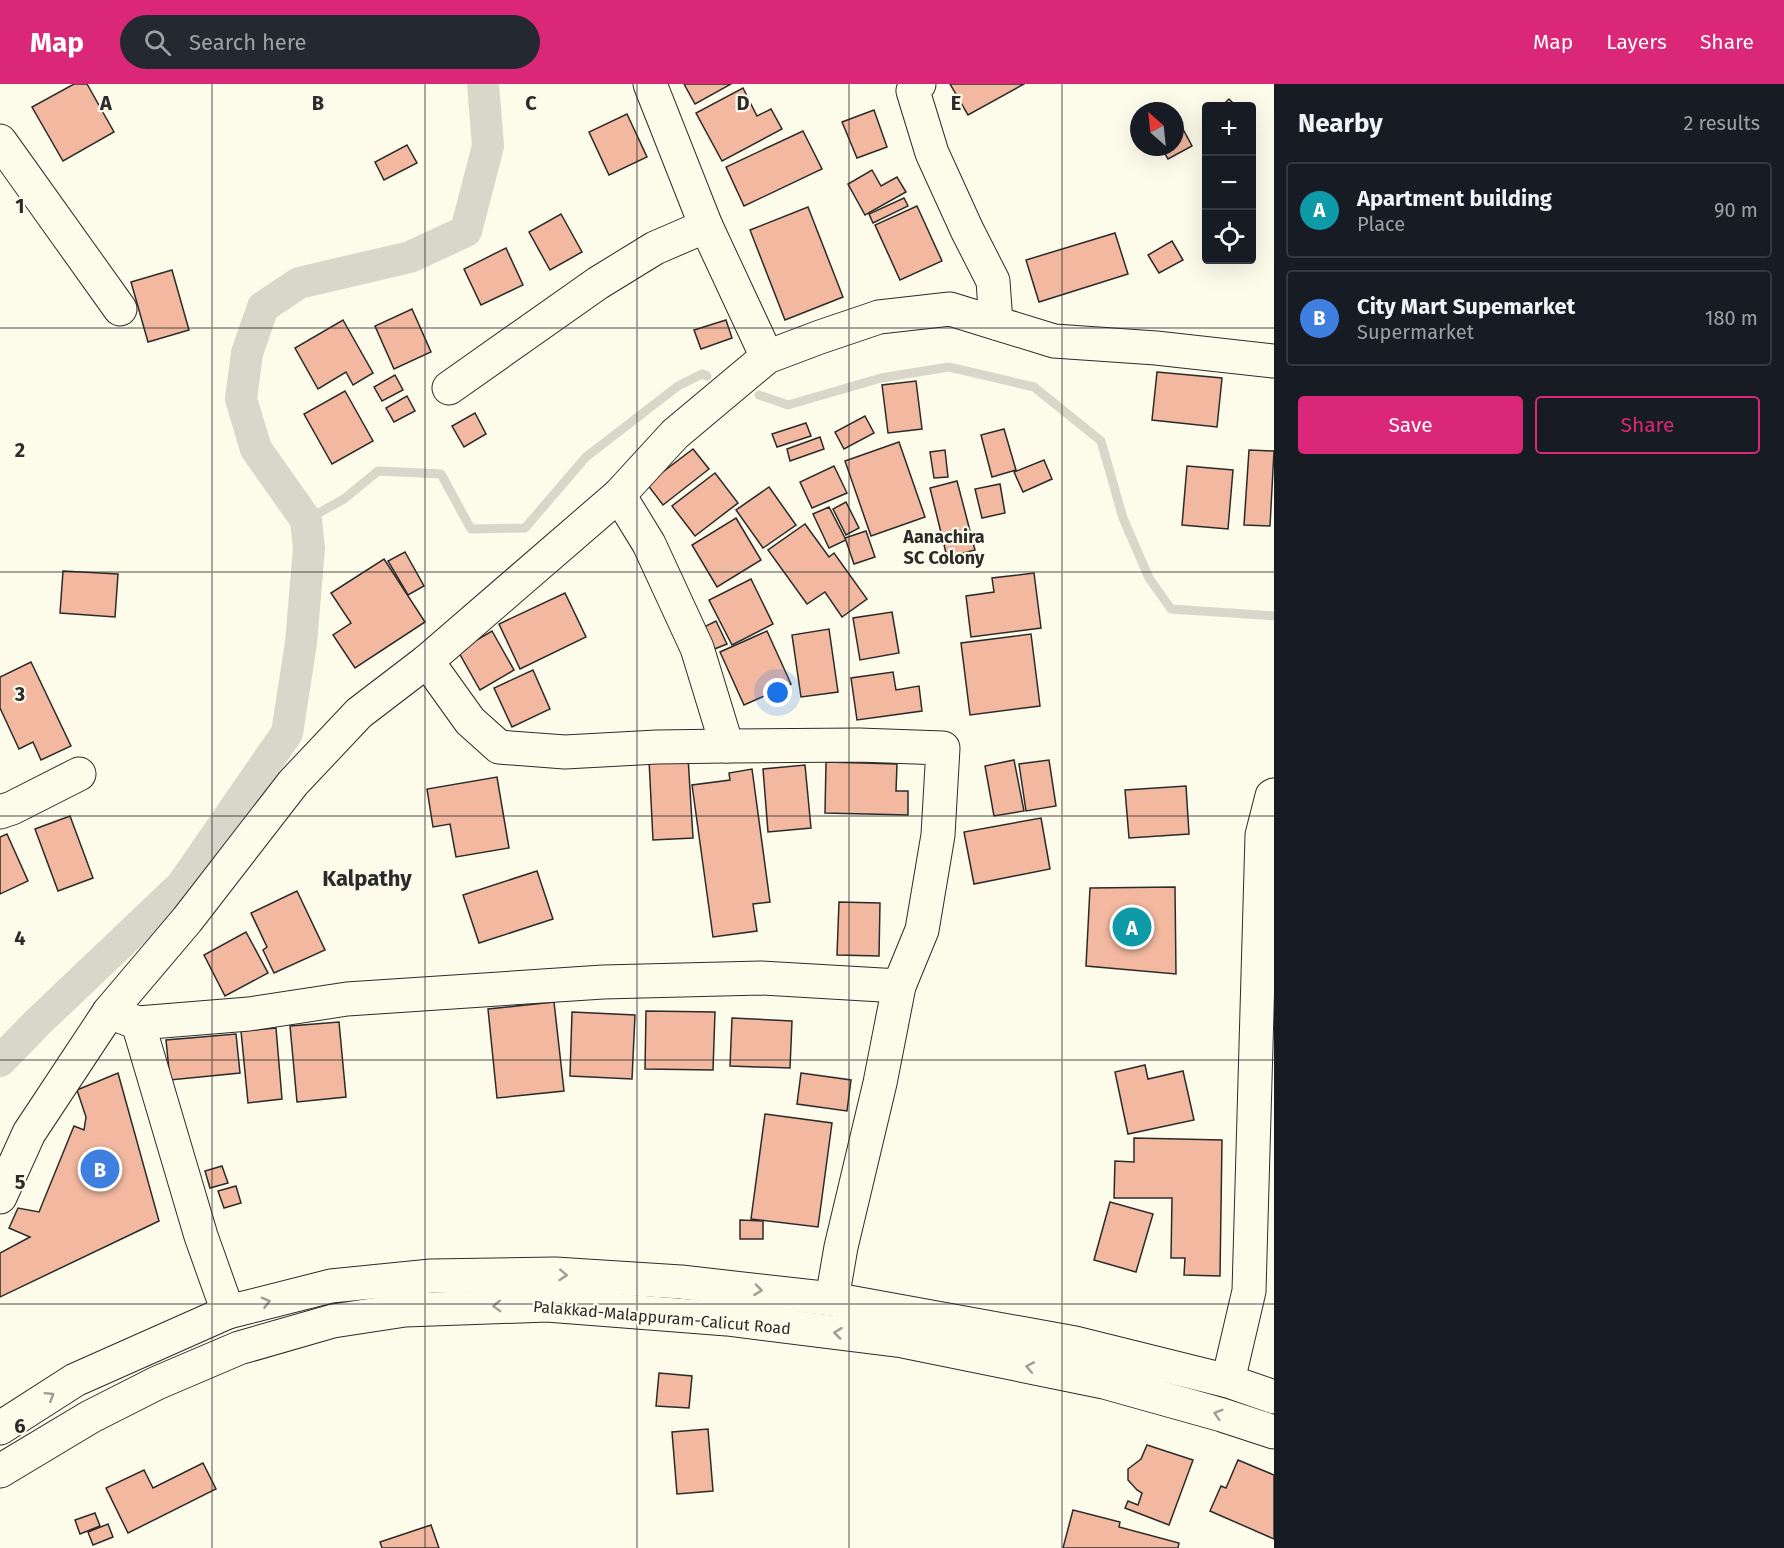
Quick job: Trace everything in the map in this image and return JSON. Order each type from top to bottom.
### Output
[{"type":"main road","points":[[650,84],[706,226],[767,357]]},
{"type":"main road","points":[[914,86],[932,153],[993,281],[996,323]]},
{"type":"main road","points":[[0,141],[120,309]]},
{"type":"main road","points":[[449,388],[598,283],[655,248],[706,226]]},
{"type":"main road","points":[[0,1197],[29,1134],[124,1018],[187,920],[293,783],[359,713],[427,661],[619,495],[675,434],[767,357],[879,317],[950,309],[1054,341],[1156,348],[1274,360]]},
{"type":"main road","points":[[619,495],[649,544],[697,648],[727,746]]},
{"type":"main road","points":[[427,661],[470,721],[499,747],[566,752],[657,747],[859,744],[943,748],[938,835],[922,930],[899,986],[880,1083],[841,1247],[832,1299]]},
{"type":"main road","points":[[0,812],[79,774]]},
{"type":"main road","points":[[1228,1381],[1249,1291],[1262,835],[1274,795]]},
{"type":"main road","points":[[124,1018],[249,1014],[348,999],[603,982],[761,978],[899,986]]},
{"type":"main road","points":[[124,1018],[228,1312]]},
{"type":"main road","name":"Palakkad-Malappuram-Calicut Road","points":[[0,1428],[75,1380],[228,1312],[331,1286],[431,1276],[555,1274],[590,1276],[681,1282],[832,1299],[1075,1343],[1228,1381],[1274,1396]]},
{"type":"main road","name":"Palakkad-Malappuram-Calicut Road","points":[[0,1471],[90,1417],[157,1383],[239,1348],[333,1321],[405,1310],[547,1305],[727,1319],[903,1341],[1104,1382],[1274,1432]]},
{"type":"building","points":[[74,84],[87,84],[114,132],[63,161],[32,107]]},
{"type":"building","points":[[684,84],[731,84],[695,104]]},
{"type":"building","points":[[950,84],[1024,84],[968,115]]},
{"type":"building","points":[[743,88],[757,116],[771,109],[782,129],[722,161],[696,113]]},
{"type":"building","points":[[874,110],[887,147],[857,158],[842,122]]},
{"type":"building","points":[[627,114],[647,157],[609,175],[589,132]]},
{"type":"building","points":[[803,131],[822,169],[744,206],[726,167]]},
{"type":"building","points":[[1184,131],[1192,146],[1184,150]]},
{"type":"building","points":[[407,145],[417,163],[384,180],[375,162]]},
{"type":"building","points":[[872,170],[881,186],[897,177],[906,192],[865,215],[848,184]]},
{"type":"building","points":[[904,198],[908,206],[873,223],[869,214]]},
{"type":"building","points":[[917,206],[942,261],[900,280],[875,225]]},
{"type":"building","points":[[808,207],[843,297],[785,320],[750,230]]},
{"type":"building","points":[[561,214],[582,252],[550,270],[529,232]]},
{"type":"building","points":[[1115,233],[1128,274],[1039,302],[1026,260]]},
{"type":"building","points":[[1172,241],[1183,260],[1159,273],[1148,255]]},
{"type":"building","points":[[506,248],[523,285],[481,305],[464,269]]},
{"type":"building","points":[[172,270],[189,330],[148,342],[131,282]]},
{"type":"building","points":[[412,309],[431,352],[394,369],[375,326]]},
{"type":"building","points":[[343,320],[373,373],[353,385],[346,372],[318,389],[295,348]]},
{"type":"building","points":[[726,320],[732,338],[701,349],[694,330]]},
{"type":"building","points":[[1157,372],[1222,378],[1217,427],[1152,420]]},
{"type":"building","points":[[395,375],[403,390],[382,401],[374,387]]},
{"type":"building","points":[[916,381],[922,429],[888,433],[882,385]]},
{"type":"building","points":[[345,391],[373,441],[332,464],[304,414]]},
{"type":"building","points":[[407,396],[415,411],[394,422],[386,408]]},
{"type":"building","points":[[475,413],[486,434],[464,447],[452,426]]},
{"type":"building","points":[[865,416],[874,433],[844,449],[835,432]]},
{"type":"building","points":[[806,423],[811,436],[777,447],[772,434]]},
{"type":"building","points":[[1004,429],[1016,470],[992,477],[981,435]]},
{"type":"building","points":[[820,437],[824,449],[790,461],[787,449]]},
{"type":"building","points":[[899,442],[925,517],[871,536],[845,461]]},
{"type":"building","points":[[693,449],[709,469],[663,505],[647,484]]},
{"type":"building","points":[[945,450],[948,477],[934,478],[930,452]]},
{"type":"building","points":[[1249,450],[1274,451],[1270,526],[1244,525]]},
{"type":"building","points":[[1044,460],[1052,479],[1023,492],[1014,472]]},
{"type":"building","points":[[834,466],[847,493],[812,508],[800,482]]},
{"type":"building","points":[[1187,466],[1233,470],[1228,529],[1182,525]]},
{"type":"building","points":[[715,473],[738,503],[695,536],[672,506]]},
{"type":"building","points":[[957,481],[975,550],[947,557],[930,488]]},
{"type":"building","points":[[1000,484],[1005,513],[982,518],[975,489]]},
{"type":"building","points":[[769,487],[796,525],[763,548],[736,510]]},
{"type":"building","points":[[846,502],[859,528],[846,535],[833,509]]},
{"type":"building","points":[[829,507],[846,540],[829,548],[813,514]]},
{"type":"building","points":[[736,518],[761,560],[717,587],[692,545]]},
{"type":"building","points":[[805,524],[829,557],[834,553],[867,599],[842,617],[825,592],[807,604],[768,550]]},
{"type":"building","points":[[866,531],[875,557],[854,564],[845,538]]},
{"type":"building","points":[[405,552],[424,586],[408,595],[388,561]]},
{"type":"building","points":[[384,559],[425,622],[355,668],[333,635],[351,623],[331,593]]},
{"type":"building","points":[[63,571],[118,574],[115,617],[60,613]]},
{"type":"building","points":[[1034,573],[1041,628],[971,637],[966,596],[994,592],[992,578]]},
{"type":"building","points":[[751,579],[773,624],[732,645],[709,600]]},
{"type":"building","points":[[565,593],[586,637],[520,669],[499,624]]},
{"type":"building","points":[[892,612],[899,653],[860,660],[853,618]]},
{"type":"building","points":[[716,621],[727,644],[712,650],[702,628]]},
{"type":"building","points":[[829,629],[838,692],[801,697],[792,635]]},
{"type":"building","points":[[492,631],[514,670],[480,690],[458,651]]},
{"type":"building","points":[[767,631],[791,684],[744,705],[720,652]]},
{"type":"building","points":[[1031,634],[1040,706],[970,715],[961,643]]},
{"type":"building","points":[[31,662],[71,746],[41,760],[33,742],[19,749],[0,708],[0,677]]},
{"type":"building","points":[[533,670],[550,709],[512,727],[494,688]]},
{"type":"building","points":[[893,672],[896,690],[919,686],[922,711],[857,720],[851,678]]},
{"type":"building","points":[[688,757],[693,838],[653,840],[649,760]]},
{"type":"building","points":[[1014,760],[1024,811],[994,816],[985,766]]},
{"type":"building","points":[[1049,760],[1056,806],[1026,811],[1019,764]]},
{"type":"building","points":[[826,762],[897,764],[896,791],[908,791],[908,815],[825,813]]},
{"type":"building","points":[[805,765],[811,828],[768,832],[763,769]]},
{"type":"building","points":[[752,769],[770,902],[753,904],[757,931],[713,937],[692,785],[730,780],[729,773]]},
{"type":"building","points":[[497,777],[509,848],[456,857],[450,824],[433,827],[427,789]]},
{"type":"building","points":[[1186,786],[1189,834],[1129,838],[1125,790]]},
{"type":"building","points":[[70,816],[93,878],[58,891],[35,829]]},
{"type":"building","points":[[1041,818],[1050,869],[974,884],[964,832]]},
{"type":"building","points":[[7,834],[28,881],[0,894],[0,837]]},
{"type":"building","points":[[537,871],[553,919],[479,943],[463,895]]},
{"type":"building","points":[[1175,887],[1176,974],[1086,966],[1090,888]]},
{"type":"building","points":[[297,891],[325,950],[274,973],[263,950],[267,947],[251,913]]},
{"type":"building","points":[[839,902],[880,903],[879,956],[837,955]]},
{"type":"building","points":[[246,932],[268,973],[225,996],[204,955]]},
{"type":"building","points":[[554,1002],[564,1091],[497,1098],[488,1009]]},
{"type":"building","points":[[646,1011],[715,1012],[713,1070],[645,1069]]},
{"type":"building","points":[[572,1012],[635,1015],[632,1079],[570,1076]]},
{"type":"building","points":[[732,1018],[792,1021],[790,1068],[730,1066]]},
{"type":"building","points":[[339,1022],[346,1097],[297,1102],[290,1026]]},
{"type":"building","points":[[276,1028],[282,1099],[248,1103],[241,1031]]},
{"type":"building","points":[[236,1034],[240,1073],[170,1080],[166,1040]]},
{"type":"building","points":[[1145,1065],[1148,1079],[1183,1071],[1194,1120],[1128,1134],[1115,1072]]},
{"type":"building","points":[[118,1073],[159,1221],[0,1297],[0,1253],[30,1237],[9,1228],[18,1208],[39,1212],[74,1126],[84,1130],[86,1117],[77,1090]]},
{"type":"building","points":[[801,1073],[851,1080],[847,1111],[797,1104]]},
{"type":"building","points":[[765,1114],[832,1123],[818,1227],[751,1219]]},
{"type":"building","points":[[1134,1138],[1222,1140],[1220,1276],[1184,1275],[1185,1258],[1171,1258],[1172,1198],[1114,1198],[1115,1161],[1134,1162]]},
{"type":"building","points":[[222,1166],[228,1183],[210,1188],[205,1171]]},
{"type":"building","points":[[236,1186],[241,1203],[224,1208],[218,1191]]},
{"type":"building","points":[[1110,1202],[1153,1214],[1136,1272],[1094,1260]]},
{"type":"building","points":[[740,1220],[763,1221],[763,1239],[740,1239]]},
{"type":"building","points":[[659,1373],[692,1376],[689,1408],[656,1406]]},
{"type":"building","points":[[708,1429],[713,1491],[677,1494],[672,1432]]},
{"type":"building","points":[[1147,1445],[1193,1460],[1169,1525],[1125,1508],[1128,1501],[1138,1505],[1142,1493],[1128,1480],[1128,1469],[1141,1459]]},
{"type":"building","points":[[1238,1460],[1274,1475],[1274,1539],[1210,1511],[1221,1486],[1226,1488]]},
{"type":"building","points":[[203,1463],[216,1489],[128,1533],[106,1488],[144,1470],[153,1488]]},
{"type":"building","points":[[1073,1510],[1120,1522],[1119,1527],[1179,1543],[1178,1548],[1063,1548]]},
{"type":"building","points":[[95,1513],[100,1526],[80,1534],[75,1520]]},
{"type":"building","points":[[108,1524],[113,1537],[93,1545],[88,1532]]},
{"type":"building","points":[[431,1525],[439,1548],[382,1548],[380,1542]]},
{"type":"waterway","points":[[0,1061],[182,885],[287,733],[301,643],[309,548],[306,520],[256,449],[241,399],[247,353],[263,307],[299,283],[410,257],[466,231],[488,146],[483,84]]},
{"type":"waterway","points":[[759,395],[788,405],[881,378],[949,367],[1034,387],[1101,441],[1123,518],[1149,578],[1171,609],[1274,616]]},
{"type":"waterway","points":[[306,520],[344,499],[378,471],[441,474],[471,529],[525,528],[586,457],[678,386],[702,374],[707,376]]},
{"type":"place","name":"Apartment building","points":[[1132,927]]},
{"type":"place","name":"City Mart Supemarket","points":[[100,1169]]},
{"type":"district","name":"Aanachira SC Colony","points":[[944,547]]},
{"type":"district","name":"Kalpathy","points":[[367,878]]}]
